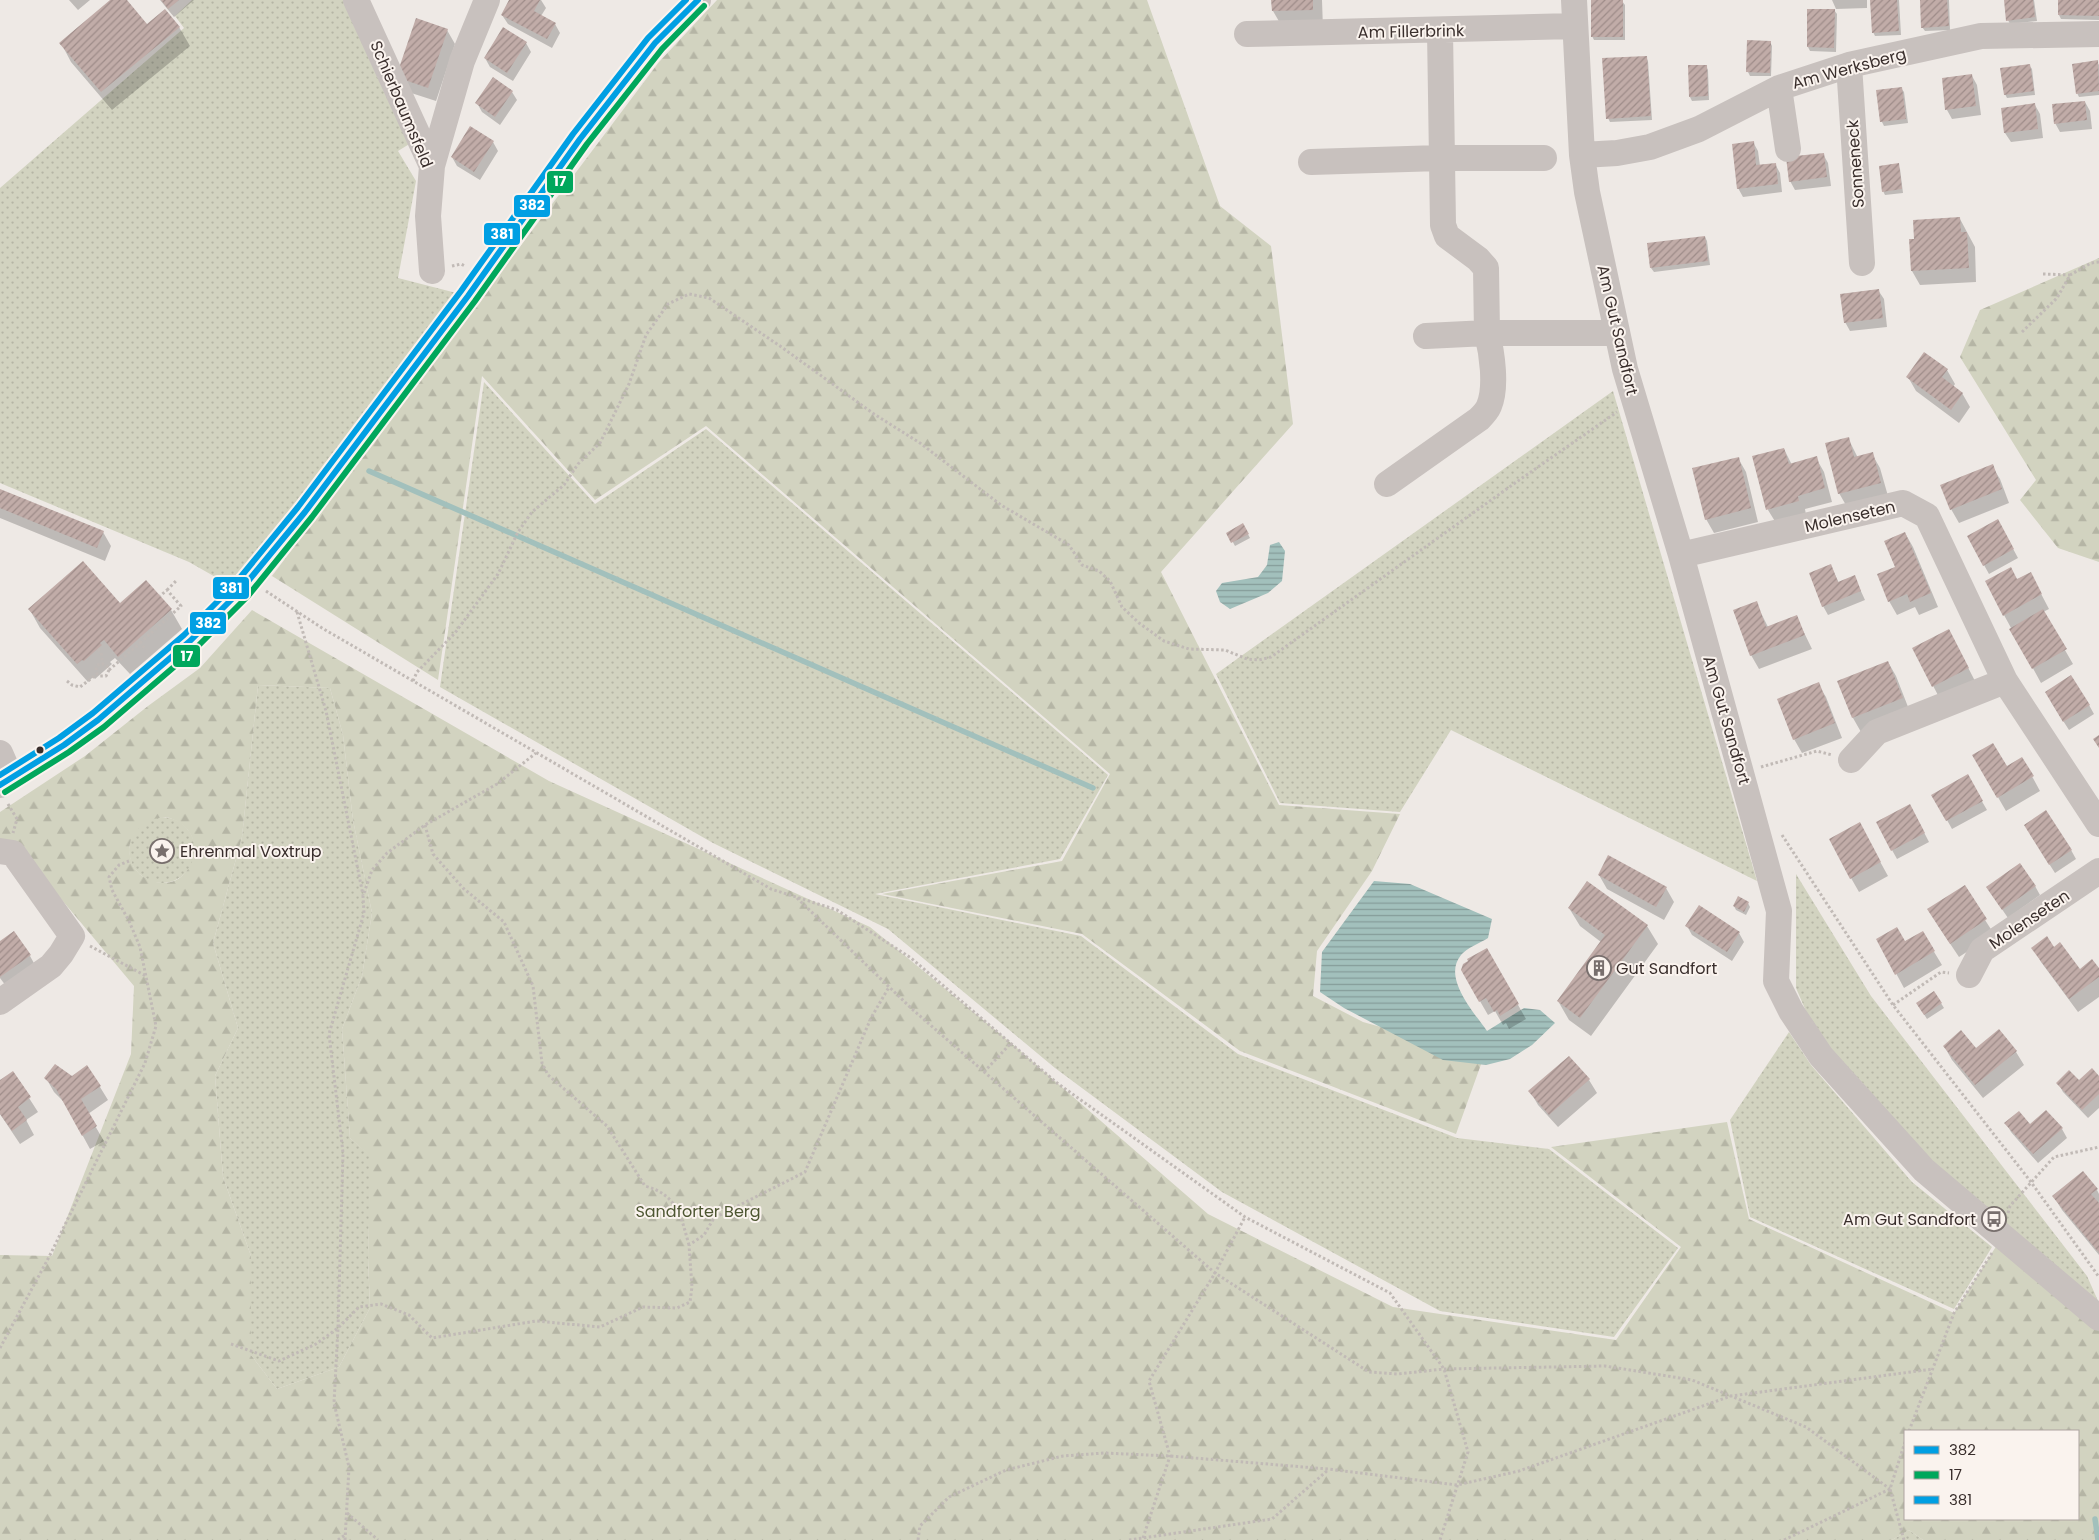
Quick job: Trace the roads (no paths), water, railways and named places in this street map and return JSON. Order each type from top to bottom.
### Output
[{"type":"street","name":"Schierbaumsfeld","points":[[356,0],[432,166],[428,216],[432,271]]},
{"type":"street","points":[[432,166],[462,61],[487,0]]},
{"type":"street","points":[[0,753],[6,790],[98,720],[162,667],[240,590],[305,512],[481,277],[580,139],[655,43],[698,0]]},
{"type":"street","name":"Am Gut Sandfort","points":[[1574,0],[1582,155],[1587,192],[1617,333],[1634,400],[1681,555],[1779,910],[1776,981],[1791,1011],[1821,1056],[1924,1170],[2099,1318]]},
{"type":"street","name":"Am Fillerbrink","points":[[1247,34],[1574,26]]},
{"type":"street","points":[[1387,484],[1479,419],[1488,409],[1492,397],[1492,354],[1487,333],[1486,268],[1478,259],[1447,236],[1443,225],[1440,158],[1440,30]]},
{"type":"street","name":"Am Werksberg","points":[[1582,155],[1617,153],[1650,147],[1699,129],[1779,88],[1849,65],[1981,36],[2099,34]]},
{"type":"street","name":"Sonneneck","points":[[1849,65],[1862,263]]},
{"type":"street","points":[[1779,88],[1788,148]]},
{"type":"street","points":[[1311,162],[1440,158],[1544,158]]},
{"type":"street","points":[[1426,336],[1487,333],[1617,333]]},
{"type":"street","name":"Molenseten","points":[[1681,555],[1903,504],[1928,516],[2005,680],[2094,807]]},
{"type":"street","points":[[1851,760],[1877,732],[2005,680]]},
{"type":"street","points":[[0,1002],[51,966],[72,936],[6,845]]},
{"type":"street","name":"Molenseten","points":[[1968,975],[1982,950],[2099,871]]},
{"type":"water","points":[[1279,542],[1285,551],[1282,581],[1268,593],[1230,609],[1220,602],[1216,591],[1222,583],[1258,577],[1267,565],[1270,545]]},
{"type":"water","points":[[1374,881],[1410,884],[1492,919],[1488,938],[1461,955],[1456,964],[1455,974],[1457,984],[1468,1005],[1487,1031],[1524,1008],[1540,1010],[1555,1023],[1532,1045],[1510,1059],[1486,1065],[1443,1060],[1344,1008],[1320,992],[1322,952]]},
{"type":"waterway","points":[[369,471],[1093,788]]},
{"type":"waterway","points":[[2095,1519],[2098,1540]]},
{"type":"place","name":"Ehrenmal Voxtrup","points":[[162,851]]},
{"type":"place","name":"Gut Sandfort","points":[[1599,968]]},
{"type":"place","name":"Am Gut Sandfort","points":[[1994,1219]]},
{"type":"park label","name":"Sandforter Berg","points":[[698,1211]]}]
